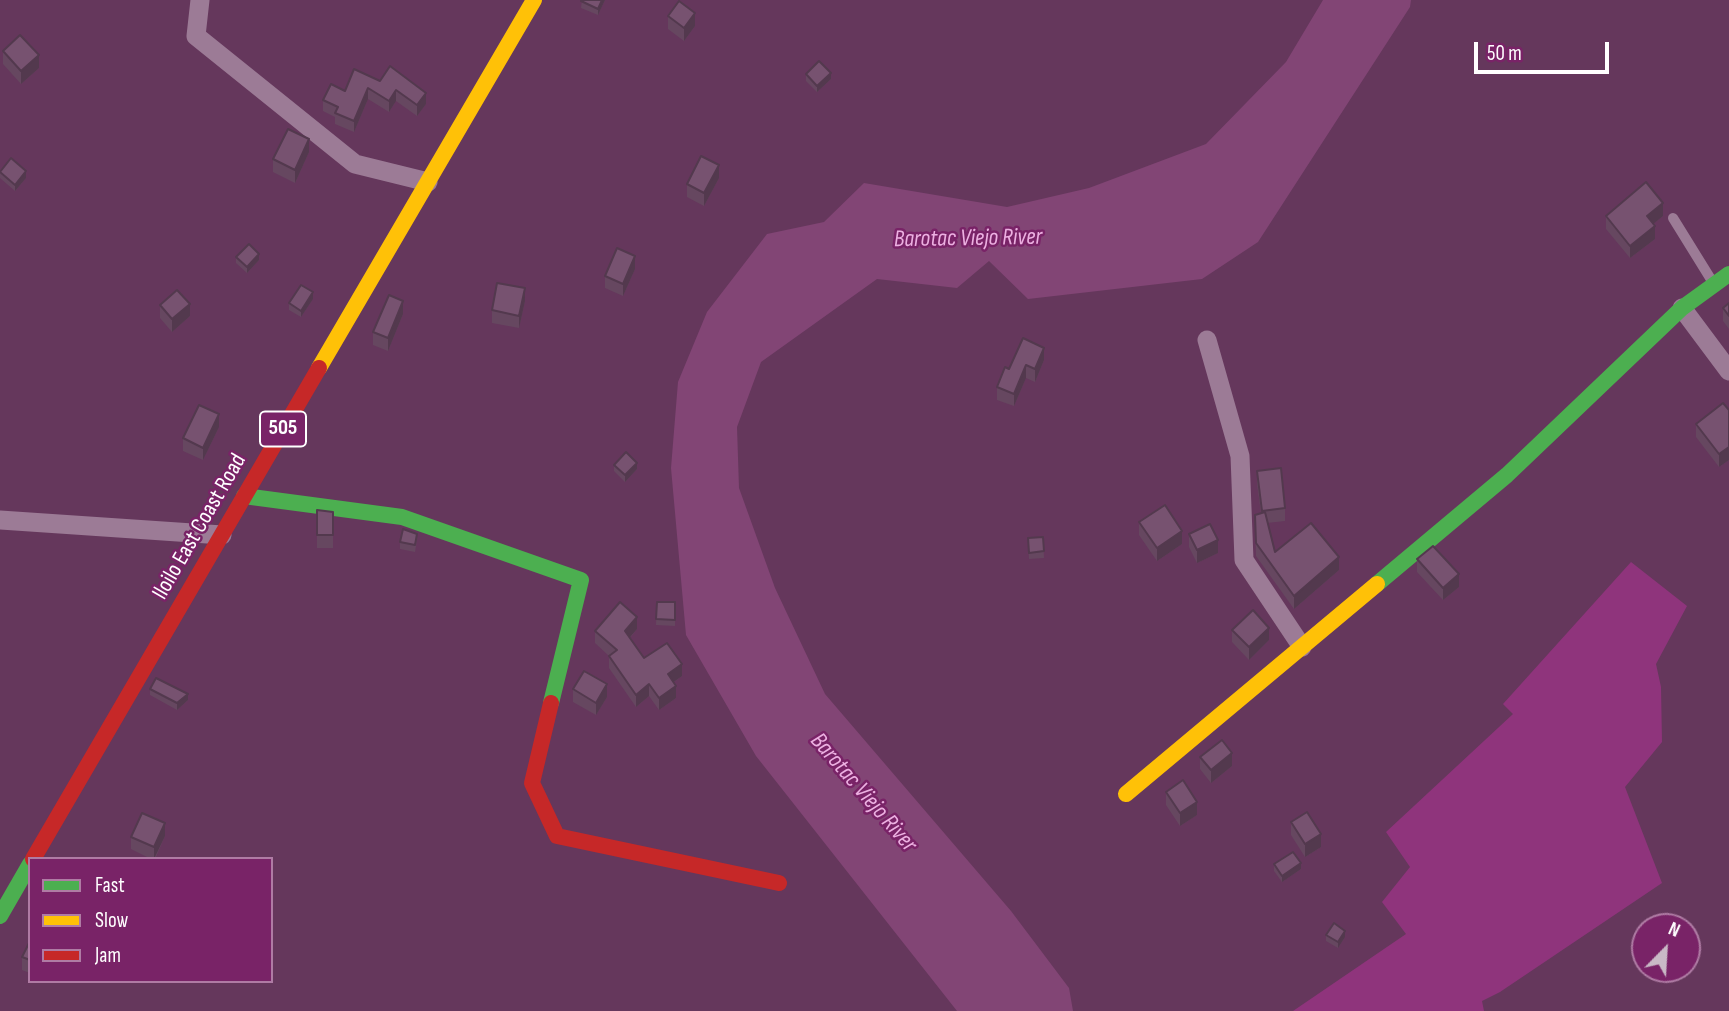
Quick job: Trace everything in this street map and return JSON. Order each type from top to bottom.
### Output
[{"type":"street","points":[[201,0],[196,36],[355,164],[428,182]]},
{"type":"street","name":"Iloilo East Coast Road","points":[[34,857],[534,0]]},
{"type":"street","points":[[1126,794],[1507,475],[1682,308],[1729,274]]},
{"type":"street","points":[[1682,308],[1729,371]]},
{"type":"street","points":[[1207,340],[1240,456],[1244,560],[1302,647]]},
{"type":"street","points":[[244,496],[402,517],[581,580],[532,783],[557,836],[779,883]]},
{"type":"street","points":[[0,520],[222,535]]},
{"type":"street","points":[[0,916],[28,867]]},
{"type":"lane","points":[[1673,218],[1714,285]]},
{"type":"shaded area","points":[[1631,562],[1687,606],[1656,664],[1661,687],[1662,742],[1625,787],[1662,883],[1500,992],[1482,1001],[1484,1011],[1293,1011],[1406,934],[1382,902],[1410,867],[1386,832],[1513,714],[1503,704]]},
{"type":"water","name":"Barotac Viejo River","points":[[1323,0],[1411,0],[1410,7],[1258,242],[1202,279],[1028,299],[989,261],[957,288],[877,279],[761,362],[737,427],[739,488],[775,588],[825,694],[1011,911],[1069,988],[1073,1011],[957,1011],[756,756],[686,635],[671,468],[678,382],[707,312],[767,234],[824,222],[864,183],[1007,207],[1089,188],[1206,144],[1286,62]]},
{"type":"building","points":[[582,0],[602,0],[598,9]]},
{"type":"building","points":[[679,1],[695,13],[684,28],[668,16]]},
{"type":"building","points":[[20,35],[39,55],[21,71],[3,51]]},
{"type":"building","points":[[819,61],[831,73],[817,86],[806,74]]},
{"type":"building","points":[[390,66],[426,93],[417,105],[396,90],[389,101],[368,88],[354,121],[335,113],[338,107],[323,100],[331,84],[345,91],[354,69],[380,81]]},
{"type":"building","points":[[288,129],[309,139],[295,170],[273,159]]},
{"type":"building","points":[[701,156],[719,165],[704,193],[687,184]]},
{"type":"building","points":[[11,158],[26,171],[15,185],[0,172]]},
{"type":"building","points":[[1646,182],[1663,203],[1647,216],[1655,226],[1630,246],[1606,216]]},
{"type":"building","points":[[249,244],[259,254],[247,267],[236,257]]},
{"type":"building","points":[[617,248],[635,256],[623,284],[605,276]]},
{"type":"building","points":[[497,283],[525,288],[519,316],[492,310]]},
{"type":"building","points":[[301,285],[313,292],[301,311],[289,303]]},
{"type":"building","points":[[177,290],[190,304],[172,319],[160,305]]},
{"type":"building","points":[[389,295],[403,301],[388,338],[373,332]]},
{"type":"building","points":[[1729,303],[1729,316],[1723,308]]},
{"type":"building","points":[[1023,338],[1044,348],[1035,369],[1026,365],[1014,394],[997,387],[1005,367],[1009,369]]},
{"type":"building","points":[[1723,403],[1729,410],[1729,447],[1719,454],[1696,424]]},
{"type":"building","points":[[199,405],[219,414],[203,448],[183,438]]},
{"type":"building","points":[[626,452],[637,463],[625,475],[614,465]]},
{"type":"building","points":[[1281,468],[1285,508],[1262,511],[1257,471]]},
{"type":"building","points":[[1165,505],[1182,531],[1157,548],[1139,522]]},
{"type":"building","points":[[317,510],[333,512],[333,535],[317,535]]},
{"type":"building","points":[[1265,512],[1275,552],[1311,523],[1339,557],[1294,596],[1256,543],[1255,515]]},
{"type":"building","points":[[1210,524],[1218,540],[1197,550],[1189,534]]},
{"type":"building","points":[[403,529],[417,534],[415,545],[400,542]]},
{"type":"building","points":[[1043,537],[1044,551],[1029,553],[1028,538]]},
{"type":"building","points":[[1433,546],[1459,574],[1443,588],[1417,559]]},
{"type":"building","points":[[620,602],[637,617],[625,631],[644,658],[667,643],[682,664],[668,674],[676,686],[659,698],[649,684],[636,695],[609,656],[617,650],[595,631]]},
{"type":"building","points":[[657,602],[675,602],[675,620],[656,619]]},
{"type":"building","points":[[1253,610],[1269,628],[1249,647],[1232,630]]},
{"type":"building","points":[[584,671],[607,684],[596,703],[573,689]]},
{"type":"building","points":[[156,678],[188,694],[177,703],[150,689]]},
{"type":"building","points":[[1222,740],[1232,753],[1211,770],[1200,757]]},
{"type":"building","points":[[1183,780],[1197,802],[1180,813],[1166,792]]},
{"type":"building","points":[[1307,812],[1321,834],[1305,844],[1291,822]]},
{"type":"building","points":[[142,813],[165,823],[154,847],[131,837]]},
{"type":"building","points":[[1293,852],[1301,863],[1282,876],[1274,864]]},
{"type":"building","points":[[1334,923],[1345,931],[1338,942],[1326,935]]},
{"type":"building","points":[[28,945],[28,959],[22,957]]},
{"type":"traffic: fast","points":[[1377,584],[1507,475],[1682,308],[1729,274]]},
{"type":"traffic: fast","points":[[244,496],[402,517],[581,580],[551,703]]},
{"type":"traffic: fast","points":[[0,916],[28,867]]},
{"type":"traffic: slow","points":[[319,368],[534,0]]},
{"type":"traffic: slow","points":[[1126,794],[1377,584]]},
{"type":"traffic: jam","points":[[34,857],[319,368]]},
{"type":"traffic: jam","points":[[551,703],[532,783],[557,836],[779,883]]}]
